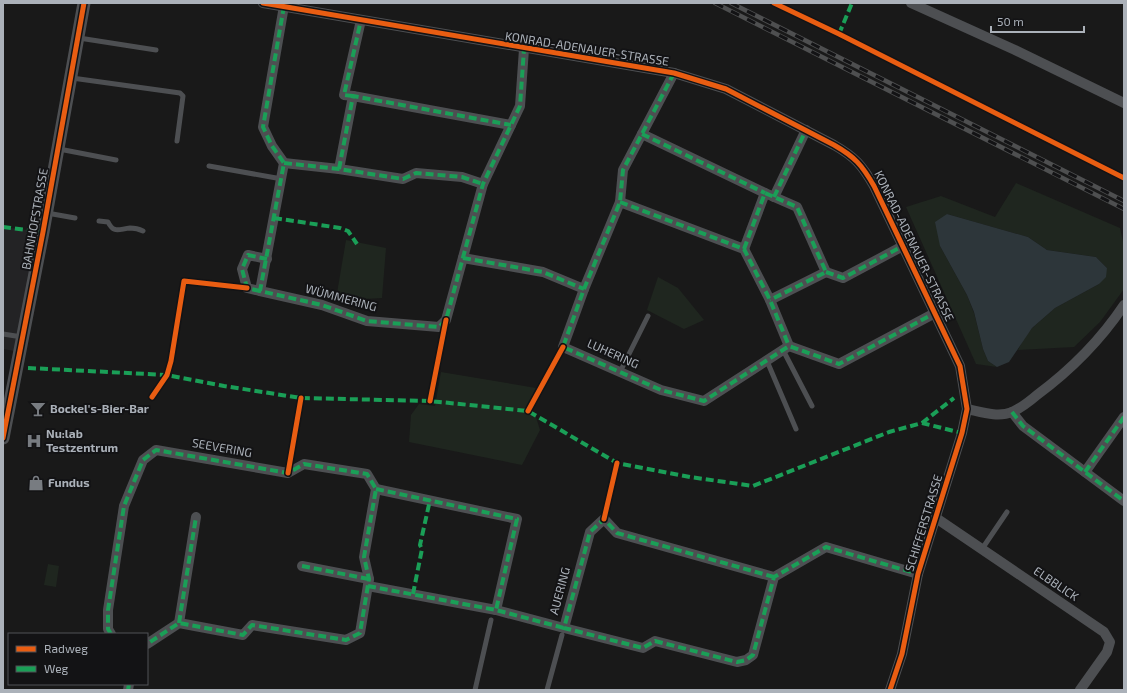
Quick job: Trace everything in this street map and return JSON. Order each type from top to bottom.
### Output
[{"type":"street","name":"BAHNHOFSTRASSE","points":[[3,438],[10,390],[23,337],[47,214],[84,3]]},
{"type":"street","name":"KONRAD-ADENAUER-STRASSE","points":[[263,3],[524,49],[674,73],[726,89],[845,152],[860,164],[874,186],[935,313],[960,366],[967,409]]},
{"type":"street","points":[[912,3],[1015,50],[1124,103]]},
{"type":"street","points":[[260,291],[284,163],[272,146],[263,127],[284,6]]},
{"type":"street","points":[[361,20],[344,95],[511,125]]},
{"type":"street","name":"WÜMMERING","points":[[267,259],[248,255],[242,269],[247,288],[322,305],[367,322],[439,327],[446,320],[483,184],[520,106],[524,49]]},
{"type":"street","name":"LUHERING","points":[[674,73],[624,170],[620,202],[584,289],[564,346],[660,390],[704,401],[786,348]]},
{"type":"street","points":[[339,169],[353,96]]},
{"type":"street","points":[[744,249],[770,195],[806,130]]},
{"type":"street","points":[[642,134],[797,207],[826,272]]},
{"type":"street","points":[[284,163],[339,169],[403,179],[416,173],[462,177],[483,184]]},
{"type":"street","points":[[620,202],[744,249],[770,300],[786,348],[840,364],[935,313]]},
{"type":"street","points":[[770,300],[826,272],[843,278],[903,246]]},
{"type":"street","points":[[463,258],[543,272],[584,289]]},
{"type":"street","points":[[967,409],[991,414],[1012,412],[1059,379],[1078,362],[1107,328],[1124,305]]},
{"type":"street","name":"SCHIFFERSTRASSE","points":[[890,690],[902,654],[918,574],[962,433],[967,409]]},
{"type":"street","points":[[1012,412],[1023,426],[1124,501]]},
{"type":"street","points":[[1085,472],[1124,418]]},
{"type":"street","name":"SEEVERING","points":[[110,633],[108,629],[108,610],[124,506],[143,460],[156,450],[288,473],[304,464],[367,474],[376,489]]},
{"type":"street","points":[[148,643],[179,622],[243,634],[252,625],[346,640],[360,633],[369,582],[364,557],[376,489],[517,519],[496,610]]},
{"type":"street","points":[[179,622],[196,517]]},
{"type":"street","name":"ELBBLICK","points":[[936,518],[1104,632],[1110,642],[1107,652],[1080,690]]},
{"type":"street","name":"AUERING","points":[[604,519],[617,533],[774,577],[753,655],[746,660],[738,662],[655,641],[643,648],[563,632],[590,532],[604,519]]},
{"type":"street","points":[[774,577],[826,547],[918,574]]},
{"type":"street","points":[[302,566],[496,610],[563,632]]},
{"type":"lane","points":[[78,38],[156,50]]},
{"type":"lane","points":[[71,78],[180,93],[183,96],[177,141]]},
{"type":"lane","points":[[58,149],[116,160]]},
{"type":"lane","points":[[209,166],[282,179]]},
{"type":"lane","points":[[47,214],[76,218]]},
{"type":"lane","points":[[99,220],[108,222],[110,227],[117,230],[130,228],[143,230]]},
{"type":"lane","points":[[620,372],[648,316]]},
{"type":"lane","points":[[3,334],[23,337]]},
{"type":"lane","points":[[786,348],[812,406]]},
{"type":"lane","points":[[767,361],[796,429]]},
{"type":"lane","points":[[982,549],[1007,512]]},
{"type":"lane","points":[[475,690],[491,620]]},
{"type":"lane","points":[[547,690],[563,632]]},
{"type":"shaded area","points":[[1016,183],[1120,228],[1124,246],[1124,289],[1100,322],[1074,347],[1018,350],[1024,338],[1032,328],[1055,308],[1099,284],[1107,268],[1096,257],[1047,250],[1028,237],[947,214],[940,246],[967,295],[974,313],[983,349],[988,361],[997,367],[976,364],[906,207],[941,196],[995,217]]},
{"type":"shaded area","points":[[947,214],[1028,237],[1047,250],[1096,257],[1107,268],[1106,277],[1099,284],[1055,308],[1032,328],[1009,362],[997,367],[988,361],[983,349],[974,312],[967,295],[940,246],[935,222]]},
{"type":"shaded area","points":[[3,227],[43,232],[20,352],[3,349]]},
{"type":"shaded area","points":[[346,240],[386,248],[382,298],[347,300],[336,299]]},
{"type":"shaded area","points":[[658,277],[678,288],[704,320],[684,329],[647,310]]},
{"type":"shaded area","points":[[441,372],[536,388],[526,409],[536,417],[540,430],[522,465],[409,442],[411,415],[419,404],[435,406]]},
{"type":"shaded area","points":[[48,564],[59,566],[56,587],[44,585]]},
{"type":"railway","points":[[715,3],[1124,209]]},
{"type":"railway","points":[[731,3],[1124,201]]},
{"type":"marked path","points":[[839,34],[852,3]]},
{"type":"marked path","points":[[284,6],[263,127],[272,146],[284,163],[260,291],[322,305],[367,321],[439,327],[446,320],[483,184],[520,106],[524,49]]},
{"type":"marked path","points":[[353,96],[344,95],[361,20]]},
{"type":"marked path","points":[[674,73],[623,170],[620,202],[584,289],[563,347],[661,390],[704,401],[789,346],[839,364],[935,313]]},
{"type":"marked path","points":[[339,169],[353,96],[511,125]]},
{"type":"marked path","points":[[774,197],[806,130]]},
{"type":"marked path","points":[[642,134],[765,193]]},
{"type":"marked path","points":[[284,163],[339,169],[403,179],[416,173],[462,177],[483,184]]},
{"type":"marked path","points":[[744,249],[765,193],[797,207],[826,272],[770,300]]},
{"type":"marked path","points":[[620,202],[744,249],[770,300],[789,346]]},
{"type":"marked path","points":[[274,218],[340,228],[348,231],[357,244]]},
{"type":"marked path","points":[[3,227],[43,232]]},
{"type":"marked path","points":[[826,272],[843,278],[903,246]]},
{"type":"marked path","points":[[260,291],[247,288],[242,269],[248,255],[267,259]]},
{"type":"marked path","points":[[463,258],[543,272],[584,289]]},
{"type":"marked path","points":[[28,368],[167,375],[301,398],[430,401],[528,411],[617,463],[690,477],[753,486],[889,432],[922,423],[962,433]]},
{"type":"marked path","points":[[922,423],[954,398]]},
{"type":"marked path","points":[[1012,412],[1023,426],[1124,501]]},
{"type":"marked path","points":[[1085,472],[1124,417]]},
{"type":"marked path","points":[[110,633],[108,629],[108,610],[124,506],[143,460],[156,450],[288,473],[304,464],[367,474],[376,489],[364,557],[369,579],[360,633],[346,640],[252,625],[243,635],[179,623],[148,643]]},
{"type":"marked path","points":[[376,489],[517,519],[496,610]]},
{"type":"marked path","points":[[413,594],[422,549],[420,545],[430,500]]},
{"type":"marked path","points":[[179,623],[196,517]]},
{"type":"marked path","points":[[774,577],[617,533],[604,519],[590,532],[564,628],[643,648],[655,641],[737,662],[746,660],[753,655],[774,577],[826,547],[918,574]]},
{"type":"marked path","points":[[302,566],[369,579]]},
{"type":"marked path","points":[[368,586],[496,610],[564,628]]},
{"type":"marked path","points":[[128,690],[129,685]]},
{"type":"cycle path","points":[[3,438],[43,232],[84,3]]},
{"type":"cycle path","points":[[263,3],[674,73],[726,89],[834,145],[857,162],[866,172],[874,186],[960,366],[967,409],[962,433],[918,574],[902,654],[890,690]]},
{"type":"cycle path","points":[[774,3],[839,34],[1124,178]]},
{"type":"cycle path","points":[[152,397],[167,375],[171,361],[184,281],[247,288]]},
{"type":"cycle path","points":[[430,401],[446,320]]},
{"type":"cycle path","points":[[528,411],[563,347]]},
{"type":"cycle path","points":[[288,473],[301,398]]},
{"type":"cycle path","points":[[604,519],[617,463]]},
{"type":"place","name":"Bockel's-Bier-Bar","points":[[38,409]]},
{"type":"place","name":"Nu:lab Testzentrum","points":[[34,441]]},
{"type":"place","name":"Fundus","points":[[36,483]]}]
